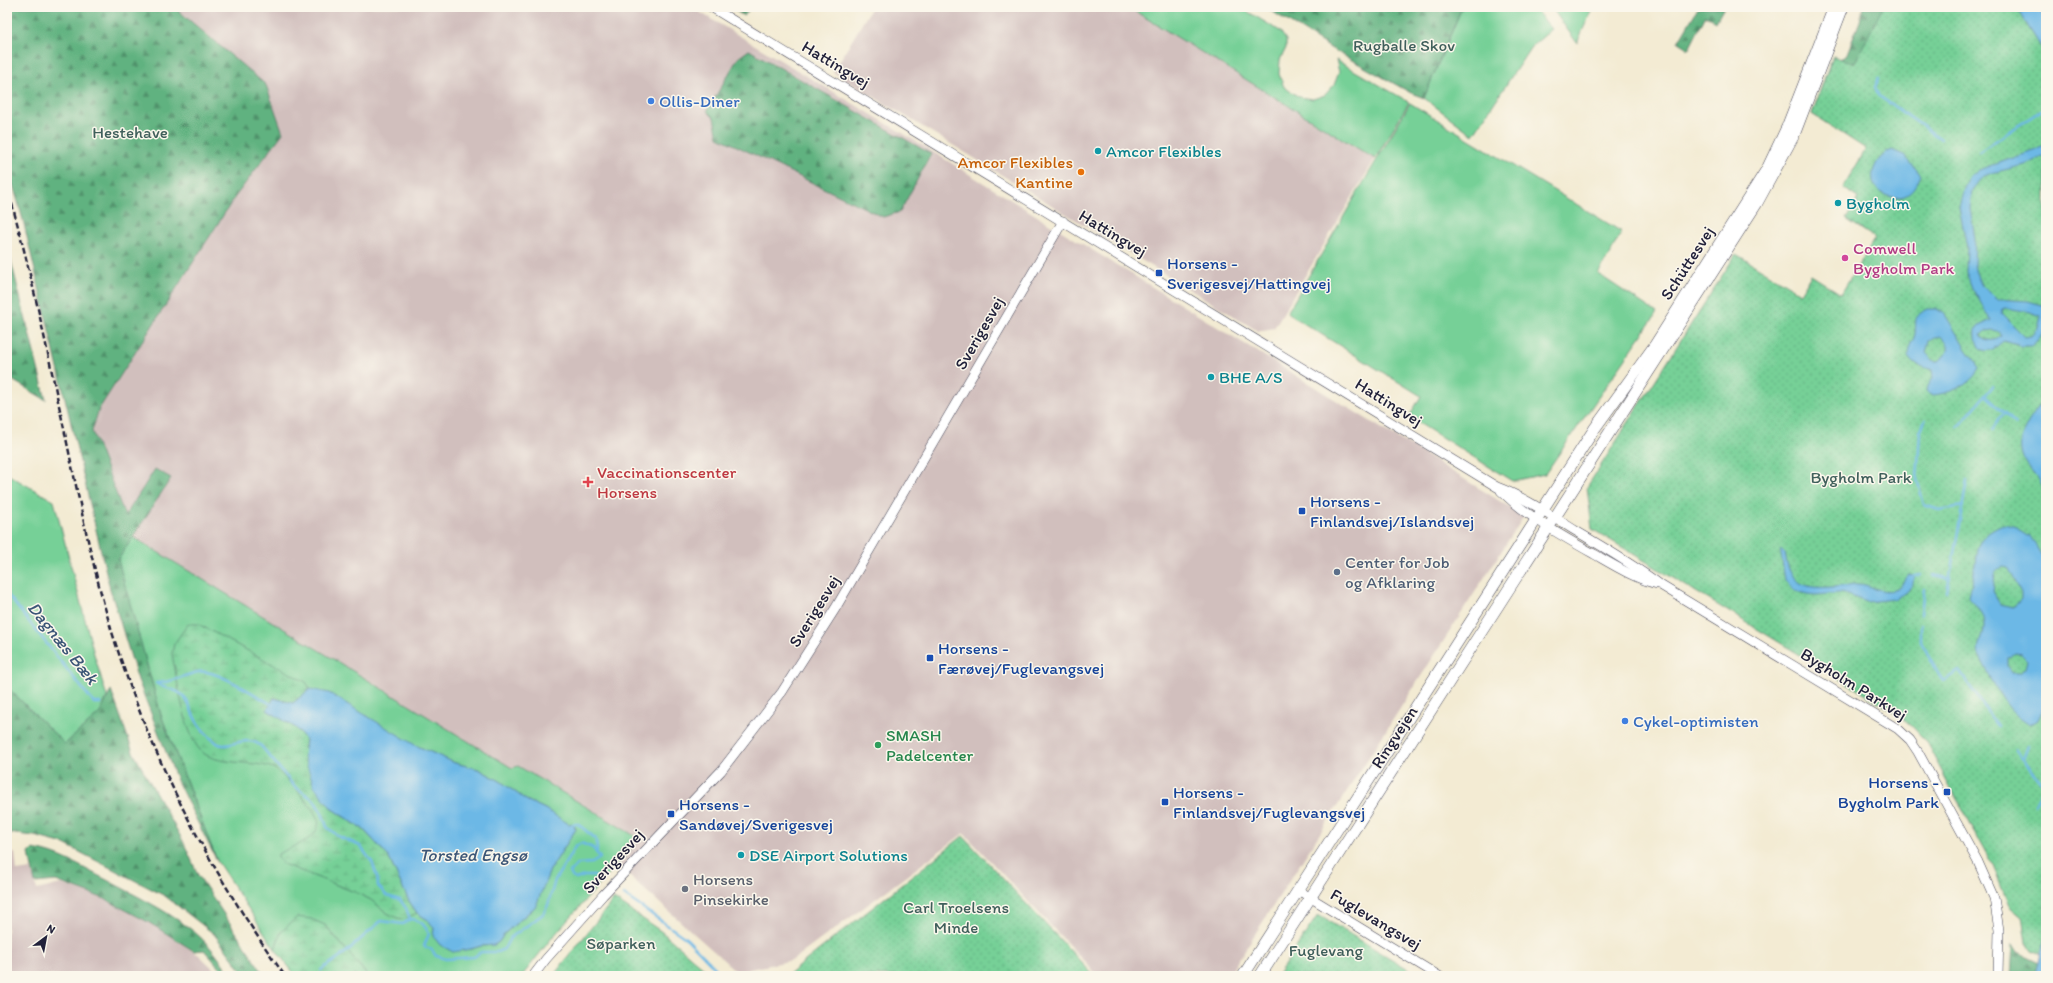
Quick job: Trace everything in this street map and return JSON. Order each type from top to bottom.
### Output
[{"type":"main road","name":"Schüttesvej","points":[[1536,519],[1594,428],[1655,345],[1767,169],[1787,127],[1834,7]]},
{"type":"main road","name":"Schüttesvej","points":[[1556,518],[1775,173],[1794,135],[1843,7]]},
{"type":"main road","name":"Ringvejen","points":[[1260,976],[1556,518]]},
{"type":"main road","name":"Ringvejen","points":[[1243,976],[1536,519]]},
{"type":"street","name":"Hattingvej","points":[[711,7],[1497,487],[1536,519]]},
{"type":"street","name":"Sverigesvej","points":[[533,976],[603,895],[721,771],[782,692],[835,609],[1063,221]]},
{"type":"street","name":"Hattingvej","points":[[1497,487],[1515,494],[1542,509]]},
{"type":"street","name":"Bygholm Parkvej","points":[[1542,509],[1644,572],[1662,586],[1898,729],[1910,740],[1978,862],[1994,898],[1999,930],[1998,976]]},
{"type":"street","name":"Bygholm Parkvej","points":[[1536,519],[1549,528],[1639,579],[1662,586]]},
{"type":"street","name":"Fuglevangsvej","points":[[1298,890],[1439,976]]},
{"type":"shaded area","points":[[174,7],[691,7],[904,134],[1524,516],[1228,976],[1098,976],[964,833],[793,960],[737,972],[617,865],[640,839],[518,766],[512,769],[133,537],[170,478],[155,469],[125,516],[92,431],[99,409],[235,197],[283,133]]},
{"type":"shaded area","points":[[872,7],[1128,7],[1375,159],[1274,328],[1258,331],[833,72]]},
{"type":"shaded area","points":[[15,853],[17,871],[31,869],[37,890],[61,884],[105,899],[148,922],[199,955],[221,976],[7,976],[7,854]]},
{"type":"green space","name":"Hestehave","points":[[7,7],[174,7],[266,85],[283,133],[235,197],[99,409],[92,431],[125,516],[155,469],[171,478],[118,560],[161,715],[217,861],[178,783],[138,680],[110,589],[23,220],[7,164]]},
{"type":"green space","points":[[729,7],[751,7],[744,16]]},
{"type":"green space","points":[[1128,7],[1240,7],[1280,31],[1286,40],[1286,48],[1280,60],[1279,74],[1284,87],[1299,97],[1313,99],[1325,95],[1334,85],[1339,72],[1336,60],[1409,102],[1375,159]]},
{"type":"green space","name":"Rugballe Skov","points":[[1265,7],[1462,7],[1424,98],[1411,93],[1332,49]]},
{"type":"green space","points":[[1462,7],[1533,7],[1552,29],[1531,47],[1473,135],[1424,98]]},
{"type":"green space","points":[[1551,7],[1593,7],[1577,43]]},
{"type":"green space","points":[[1724,7],[1716,22],[1706,15],[1689,49],[1678,42],[1698,8]]},
{"type":"green space","points":[[1863,7],[1887,7],[1833,127],[1812,114],[1830,63],[1846,56],[1860,21]]},
{"type":"green space","name":"Bygholm Park","points":[[1883,7],[2016,7],[2046,55],[2046,937],[2041,954],[2031,950],[2026,942],[2022,917],[2009,906],[1993,866],[1927,744],[1914,728],[1881,704],[1592,529],[1587,487],[1736,254],[1800,293],[1811,275],[1841,294],[1875,238],[1846,219],[1859,198],[1843,188],[1866,149],[1812,114],[1833,56],[1854,64]]},
{"type":"green space","points":[[749,50],[931,154],[900,212],[883,217],[718,137],[714,118],[707,111],[738,58]]},
{"type":"green space","points":[[1410,103],[1622,232],[1598,274],[1657,313],[1545,474],[1512,481],[1409,417],[1421,396],[1287,313]]},
{"type":"green space","points":[[7,245],[46,400],[7,377]]},
{"type":"green space","points":[[7,474],[54,501],[94,654],[107,697],[100,713],[65,744],[7,687]]},
{"type":"green space","points":[[133,537],[512,768],[518,766],[640,839],[551,939],[522,976],[368,976],[325,925],[281,932],[275,949],[217,861],[161,715],[117,560]],"holes":[[[415,745],[455,763],[478,769],[500,781],[526,800],[545,809],[569,825],[574,825],[576,829],[550,870],[533,909],[504,934],[499,942],[494,945],[481,946],[471,949],[433,936],[434,928],[428,920],[417,913]]]},
{"type":"green space","points":[[188,624],[198,624],[306,682],[310,689],[293,703],[274,698],[267,710],[296,728],[306,740],[304,757],[332,809],[363,829],[388,856],[409,901],[417,913],[404,919],[397,918],[387,913],[371,900],[283,864],[278,858],[278,854],[302,843],[311,837],[315,833],[318,820],[311,808],[298,792],[284,776],[273,768],[255,764],[224,761],[214,758],[206,755],[194,742],[185,718],[172,654],[174,644]]},
{"type":"green space","points":[[7,687],[65,744],[100,713],[111,690],[133,752],[183,841],[198,875],[265,976],[246,976],[214,934],[165,896],[64,844],[34,836],[7,833]]},
{"type":"green space","name":"Carl Troelsens Minde","points":[[963,836],[1094,976],[787,976],[800,965]]},
{"type":"green space","points":[[33,849],[70,861],[172,916],[203,940],[232,976],[227,976],[204,950],[194,951],[148,922],[105,899],[56,881],[35,883],[29,853]]},
{"type":"green space","name":"Søparken","points":[[614,899],[662,932],[713,976],[553,976]]},
{"type":"green space","name":"Fuglevang","points":[[1318,915],[1420,976],[1277,976]]},
{"type":"green space","points":[[297,917],[311,919],[325,925],[368,976],[296,976],[275,949],[281,932]]},
{"type":"green space","points":[[2013,944],[2018,952],[2039,962],[2035,976],[2011,976]]},
{"type":"water","points":[[2016,7],[2038,7],[2046,22],[2046,55]]},
{"type":"water","points":[[2046,144],[2046,155],[2025,165],[1982,177],[1972,190],[1970,209],[1975,239],[1974,264],[1976,274],[1982,286],[1998,299],[2028,301],[2046,306],[2046,331],[2033,346],[2021,346],[2004,341],[1990,350],[1982,350],[1977,341],[1976,330],[1979,326],[1991,320],[1972,288],[1966,272],[1967,247],[1959,207],[1964,188],[1970,177],[1979,170],[2036,150]],"holes":[[[2005,308],[2031,312],[2041,316],[2038,328],[2031,336],[2025,337],[2001,313],[2002,309]],[[1993,330],[2000,332],[2001,336],[1996,339],[1988,340],[1981,335],[1985,331]]]},
{"type":"water","points":[[1892,150],[1904,155],[1921,175],[1911,192],[1907,195],[1899,197],[1883,194],[1873,183],[1874,168],[1878,161],[1884,154]]},
{"type":"water","points":[[1928,309],[1937,309],[1946,316],[1967,351],[1977,363],[1979,369],[1971,380],[1959,388],[1945,393],[1932,395],[1927,391],[1933,378],[1932,370],[1913,363],[1908,357],[1909,349],[1915,334],[1916,318]],"holes":[[[1940,336],[1948,345],[1947,352],[1939,361],[1934,361],[1926,353],[1929,341]]]},
{"type":"water","points":[[2046,396],[2046,497],[2037,477],[2023,459],[2021,439],[2032,416]]},
{"type":"water","points":[[2003,524],[2014,526],[2030,536],[2046,563],[2046,702],[2038,720],[2030,725],[2021,719],[2006,703],[1994,685],[1978,653],[1984,631],[1984,625],[1980,610],[1969,597],[1978,546],[1986,534]],"holes":[[[2003,566],[2008,567],[2021,593],[2021,599],[2014,607],[2000,604],[1993,593],[1995,572]],[[2014,653],[2021,654],[2027,660],[2025,668],[2020,673],[2012,673],[2008,666],[2008,658]]]},
{"type":"water","points":[[1780,549],[1785,553],[1792,574],[1797,580],[1812,587],[1863,584],[1881,590],[1891,591],[1899,588],[1908,575],[1914,576],[1913,584],[1907,592],[1894,599],[1867,602],[1841,593],[1816,595],[1795,591],[1785,580]]},
{"type":"water","name":"Torsted Engsø","points":[[310,689],[329,693],[415,745],[455,763],[478,769],[500,781],[526,800],[545,809],[569,824],[572,823],[576,829],[550,870],[536,906],[504,934],[499,942],[494,945],[481,946],[453,952],[440,945],[433,936],[434,928],[428,920],[417,913],[409,901],[388,856],[363,829],[332,809],[314,786],[304,757],[306,740],[296,728],[267,710],[274,698],[293,703]]},
{"type":"water","points":[[2046,937],[2046,976],[2035,976],[2044,942]]},
{"type":"waterway","points":[[1879,78],[1875,87],[1879,96],[1941,139]]},
{"type":"waterway","points":[[1979,152],[2046,107]]},
{"type":"waterway","points":[[1958,427],[1993,386]]},
{"type":"waterway","points":[[1985,395],[2016,424]]},
{"type":"waterway","points":[[1993,429],[1998,419],[2005,413]]},
{"type":"waterway","points":[[1925,420],[1920,432],[1917,479],[1924,505],[1939,510],[1963,506]]},
{"type":"waterway","points":[[1947,592],[1967,481]]},
{"type":"waterway","points":[[1914,576],[1920,575]]},
{"type":"waterway","points":[[1934,575],[1950,579]]},
{"type":"waterway","points":[[1921,614],[1924,589]]},
{"type":"waterway","name":"Dagnæs Bæk","points":[[7,594],[94,703],[101,703]]},
{"type":"waterway","points":[[1921,624],[1921,642],[1943,681],[1959,671],[1998,726]]},
{"type":"waterway","name":"Dagnæs Bæk","points":[[157,683],[168,682],[198,672],[205,672],[224,678],[271,704]]},
{"type":"waterway","points":[[156,683],[179,692],[187,701],[200,726],[208,736],[217,743],[226,745],[250,741],[262,747],[294,786],[314,800],[322,813],[327,827],[338,836],[360,846],[372,862],[377,876],[378,886],[387,896],[400,900],[406,908],[410,919],[417,920],[426,928],[429,934],[424,946],[432,950],[436,956],[446,959],[474,957],[481,952],[497,952],[504,949],[510,938],[543,914],[548,905],[555,880],[575,847],[581,843],[593,848],[600,858],[592,863],[578,864],[570,872],[572,877],[576,879],[584,876],[595,876]]},
{"type":"waterway","points":[[2023,759],[2028,746]]},
{"type":"waterway","points":[[2015,750],[2046,788]]},
{"type":"waterway","points":[[2034,804],[2045,787]]},
{"type":"waterway","points":[[573,824],[578,824],[596,839],[597,851]]},
{"type":"waterway","name":"Dagnæs Bæk","points":[[624,895],[687,939],[723,976]]},
{"type":"waterway","points":[[321,970],[345,953],[381,921],[403,924],[410,919]]},
{"type":"railway","points":[[7,186],[47,347],[96,575],[127,679],[145,724],[184,811],[231,895],[285,976]]},
{"type":"place","name":"Ollis-Diner","points":[[651,101]]},
{"type":"place","name":"Amcor Flexibles","points":[[1098,151]]},
{"type":"place","name":"Amcor Flexibles Kantine","points":[[1081,172]]},
{"type":"place","name":"Bygholm","points":[[1838,203]]},
{"type":"place","name":"Comwell Bygholm Park","points":[[1845,258]]},
{"type":"place","name":"Horsens - Sverigesvej/Hattingvej","points":[[1159,273]]},
{"type":"place","name":"BHE A/S","points":[[1211,377]]},
{"type":"place","name":"Vaccinationscenter Horsens","points":[[588,482]]},
{"type":"place","name":"Horsens - Finlandsvej/Islandsvej","points":[[1302,511]]},
{"type":"place","name":"Center for Job og Afklaring","points":[[1337,572]]},
{"type":"place","name":"Horsens - Færøvej/Fuglevangsvej","points":[[930,658]]},
{"type":"place","name":"Cykel-optimisten","points":[[1625,721]]},
{"type":"place","name":"SMASH Padelcenter","points":[[878,745]]},
{"type":"place","name":"Horsens - Bygholm Park","points":[[1947,792]]},
{"type":"place","name":"Horsens - Finlandsvej/Fuglevangsvej","points":[[1165,802]]},
{"type":"place","name":"Horsens - Sandøvej/Sverigesvej","points":[[671,814]]},
{"type":"place","name":"DSE Airport Solutions","points":[[741,855]]},
{"type":"place","name":"Horsens Pinsekirke","points":[[685,889]]}]
